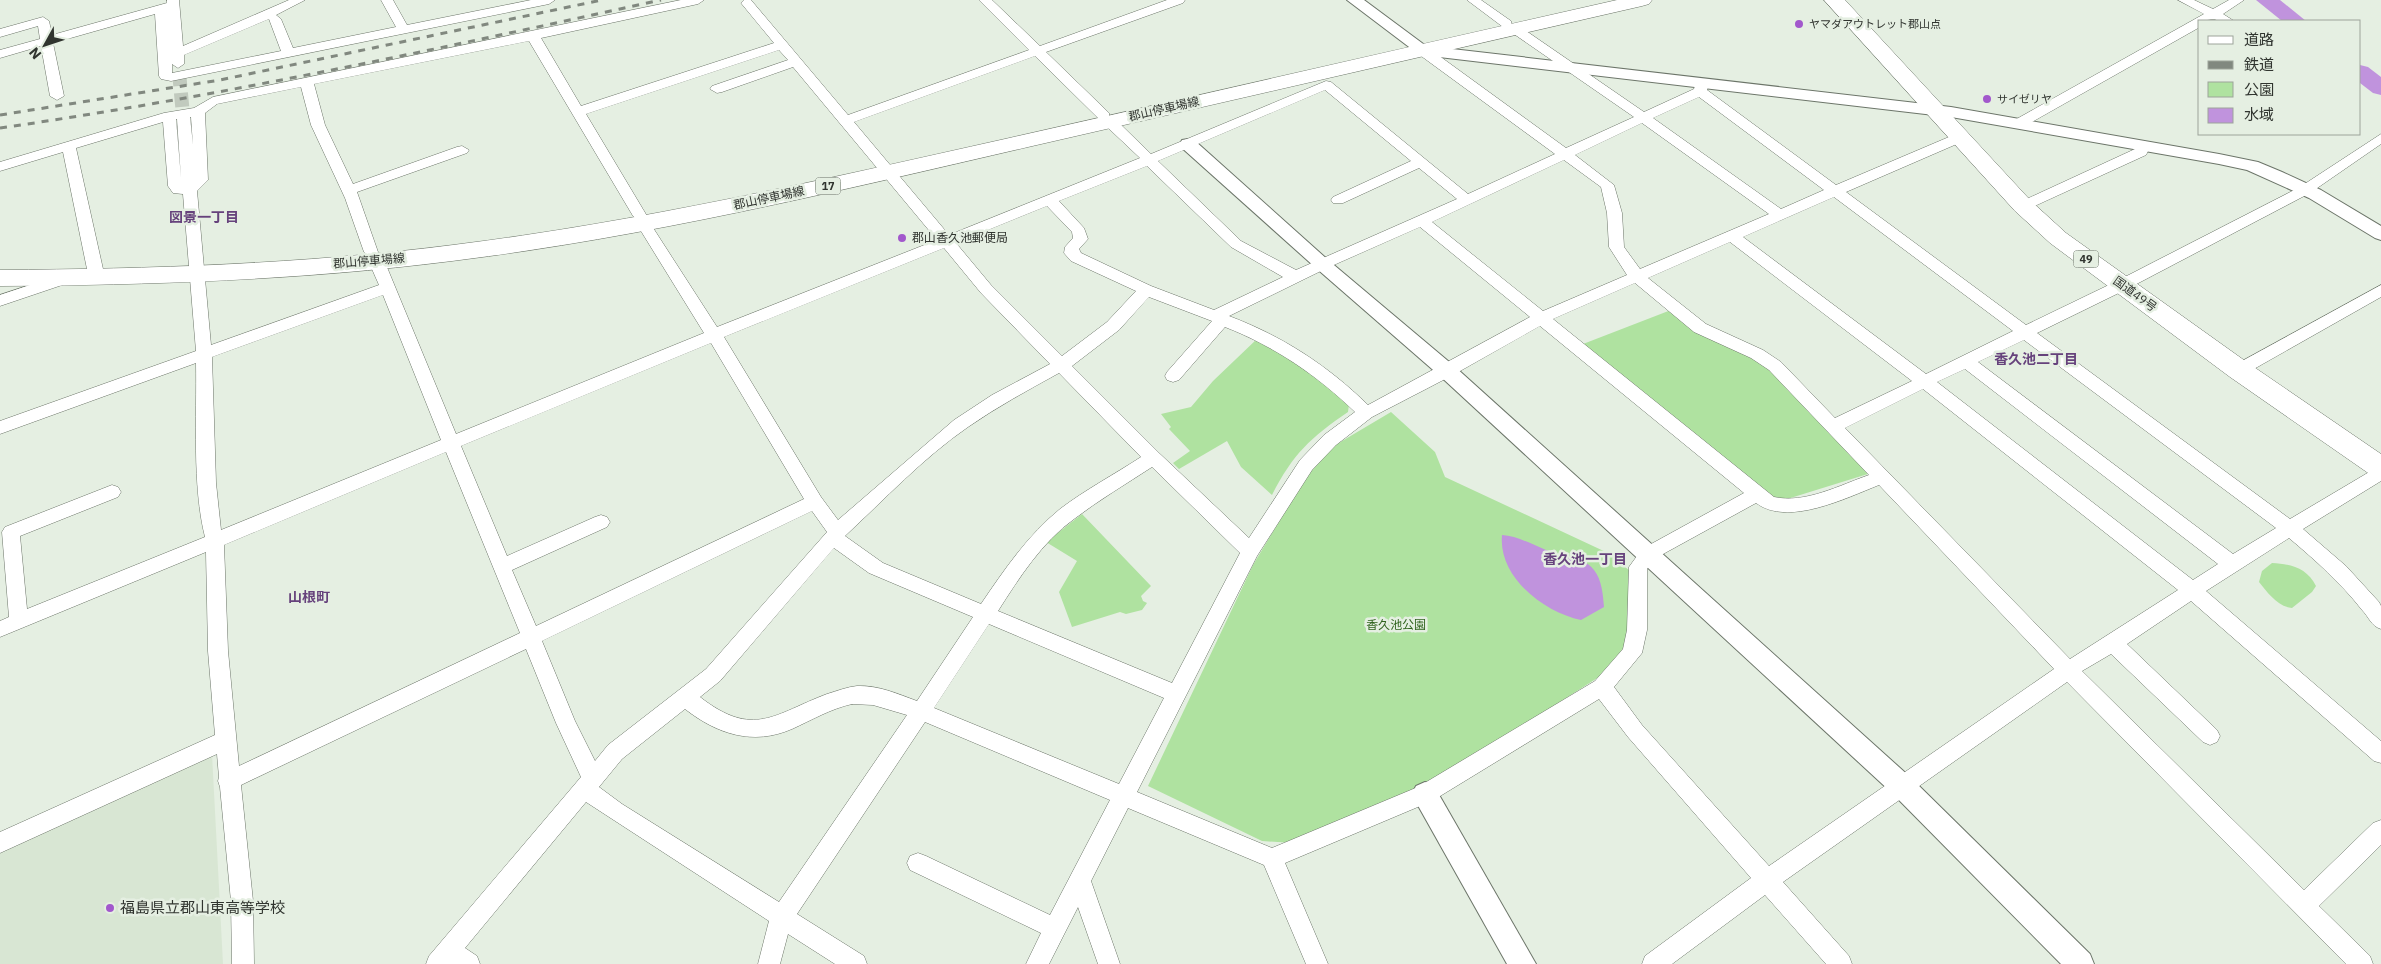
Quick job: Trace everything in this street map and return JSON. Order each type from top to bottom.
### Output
[{"type":"main road","name":"郡山停車場線","points":[[1510,27],[1610,0]]},
{"type":"main road","name":"郡山停車場線","points":[[0,278],[66,278],[454,252],[641,220],[887,170],[1419,47],[1642,0]]},
{"type":"main road","name":"国道49号","points":[[1834,0],[2023,206],[2058,238],[2239,370],[2381,470]]},
{"type":"main road","name":"郡山停車場線","points":[[0,269],[196,270]]},
{"type":"street","points":[[387,0],[404,31]]},
{"type":"street","points":[[160,9],[166,76],[193,73],[404,31],[510,4],[549,0]]},
{"type":"street","points":[[0,167],[176,116],[198,112],[213,101],[533,36],[698,0]]},
{"type":"street","points":[[985,0],[1236,244],[1296,277]]},
{"type":"street","points":[[845,121],[1179,0]]},
{"type":"street","points":[[1354,0],[1562,154],[1607,185],[1612,197],[1616,248],[1624,261],[1637,275],[1677,311],[1700,328],[1759,353],[1775,366],[2068,670],[2362,964]]},
{"type":"street","points":[[1473,0],[1724,173],[1780,215]]},
{"type":"street","points":[[2184,0],[2226,20]]},
{"type":"street","points":[[2201,20],[2238,0]]},
{"type":"street","points":[[193,73],[191,58],[198,52],[275,19],[295,2]]},
{"type":"street","points":[[177,53],[228,33],[295,2]]},
{"type":"street","points":[[0,54],[160,9],[174,3],[179,72]]},
{"type":"street","points":[[747,3],[986,289],[1153,458],[1250,551]]},
{"type":"street","points":[[275,19],[289,54]]},
{"type":"street","points":[[0,33],[43,21],[57,96]]},
{"type":"street","points":[[2018,124],[2198,22]]},
{"type":"street","points":[[533,36],[641,220],[714,335],[835,535],[876,568],[1176,694]]},
{"type":"street","points":[[577,112],[782,45]]},
{"type":"street","points":[[1419,47],[1701,87],[1934,110],[2144,145],[2252,166],[2306,190],[2381,234]]},
{"type":"street","points":[[717,89],[795,62]]},
{"type":"street","points":[[307,83],[309,101],[341,176],[349,190],[386,288],[502,566],[589,784],[615,811],[856,964]]},
{"type":"street","points":[[0,629],[714,335],[1148,158],[1188,144],[1326,85],[1467,200]]},
{"type":"street","points":[[1173,376],[1219,318],[1322,264],[1467,200],[1643,117],[1701,87]]},
{"type":"street","points":[[1701,87],[1835,191],[2290,529],[2362,595],[2381,621]]},
{"type":"street","points":[[190,188],[197,185],[201,180],[198,112]]},
{"type":"street","points":[[176,116],[190,188],[204,356],[207,483],[210,522],[215,542],[218,651],[228,781],[242,901],[243,964]]},
{"type":"street","points":[[1037,964],[1081,882],[1122,797],[1250,551],[1306,465],[1330,440],[1366,413],[1447,371],[1541,318],[1961,137]]},
{"type":"street","points":[[1833,426],[1925,382],[2024,331],[2122,285],[2306,190],[2381,138]]},
{"type":"street","points":[[1188,144],[1322,264],[1447,371],[1901,785],[2080,964]]},
{"type":"street","points":[[2023,206],[2141,152],[2144,145]]},
{"type":"street","points":[[69,146],[95,268]]},
{"type":"street","points":[[349,190],[462,150]]},
{"type":"street","points":[[1338,200],[1421,162]]},
{"type":"street","points":[[1049,199],[1079,232],[1081,239],[1072,247],[1072,253],[1076,257],[1146,290],[1256,332],[1306,361],[1340,387],[1366,413]]},
{"type":"street","points":[[1422,221],[1769,503],[1787,505],[1804,503],[1883,477]]},
{"type":"street","points":[[1732,236],[1925,382],[2192,590],[2381,754]]},
{"type":"street","points":[[0,301],[66,278]]},
{"type":"street","points":[[0,428],[204,356],[386,288]]},
{"type":"street","points":[[470,964],[442,958],[615,752],[713,675],[835,535],[921,456],[960,424],[998,398],[1061,365],[1113,326],[1146,290]]},
{"type":"street","points":[[2239,370],[2381,290]]},
{"type":"street","points":[[1966,361],[2232,564]]},
{"type":"street","points":[[769,964],[781,918],[846,825],[1010,576],[1044,536],[1068,514],[1153,458]]},
{"type":"street","points":[[1653,964],[1901,785],[2068,670],[2381,470]]},
{"type":"street","points":[[20,621],[11,532],[112,492]]},
{"type":"street","points":[[685,697],[708,716],[726,724],[755,730],[780,724],[840,698],[857,695],[886,699],[920,711],[1122,797],[1272,858],[1425,794],[1602,687],[1632,654],[1637,630],[1638,567],[1648,554],[1757,494]]},
{"type":"street","points":[[228,781],[816,502]]},
{"type":"street","points":[[502,566],[601,522]]},
{"type":"street","points":[[2113,643],[2210,736]]},
{"type":"street","points":[[1602,687],[1635,730],[1841,964]]},
{"type":"street","points":[[0,843],[226,740]]},
{"type":"street","points":[[1425,794],[1522,964]]},
{"type":"street","points":[[2304,905],[2381,830]]},
{"type":"street","points":[[1272,858],[1317,964]]},
{"type":"street","points":[[918,863],[1056,929]]},
{"type":"street","points":[[1081,882],[1109,964]]},
{"type":"shaded area","name":"福島県立郡山東高等学校","points":[[212,754],[223,964],[0,964],[0,851]]},
{"type":"green space","points":[[1671,310],[1754,355],[1871,473],[1784,500],[1771,497],[1583,344]]},
{"type":"green space","points":[[1258,338],[1285,353],[1349,404],[1348,412],[1323,430],[1295,458],[1287,468],[1272,495],[1241,467],[1227,441],[1179,469],[1173,463],[1190,451],[1169,429],[1171,427],[1161,414],[1191,407],[1213,381]]},
{"type":"green space","name":"香久池公園","points":[[1391,412],[1435,452],[1445,477],[1608,553],[1630,571],[1630,637],[1616,666],[1437,781],[1294,843],[1262,841],[1148,786],[1253,565],[1305,478],[1332,447]]},
{"type":"green space","points":[[1082,514],[1151,586],[1141,596],[1143,601],[1147,603],[1142,610],[1126,614],[1120,612],[1072,627],[1059,592],[1077,561],[1046,542]]},
{"type":"green space","points":[[2272,563],[2286,564],[2298,568],[2308,575],[2316,586],[2312,592],[2292,608],[2282,605],[2259,582],[2262,571]]},
{"type":"water","points":[[1502,535],[1516,538],[1589,565],[1599,578],[1604,607],[1581,620],[1567,616],[1539,601],[1515,578],[1507,565]]},
{"type":"waterway","points":[[2267,0],[2294,20]]},
{"type":"waterway","points":[[2361,73],[2381,88]]},
{"type":"tunnel","points":[[179,72],[183,115]]},
{"type":"railway","points":[[0,115],[220,80],[602,0]]},
{"type":"railway","points":[[0,128],[167,101],[332,70],[661,0]]},
{"type":"place","name":"ヤマダアウトレット郡山点","points":[[1799,24]]},
{"type":"place","name":"サイゼリヤ","points":[[1987,99]]},
{"type":"place","name":"郡山香久池郵便局","points":[[902,238]]},
{"type":"place","name":"福島県立郡山東高等学校","points":[[110,908]]},
{"type":"district","name":"図景一丁目","points":[[204,217]]},
{"type":"district","name":"香久池二丁目","points":[[2036,359]]},
{"type":"district","name":"香久池一丁目","points":[[1585,559]]},
{"type":"district","name":"山根町","points":[[309,597]]}]
